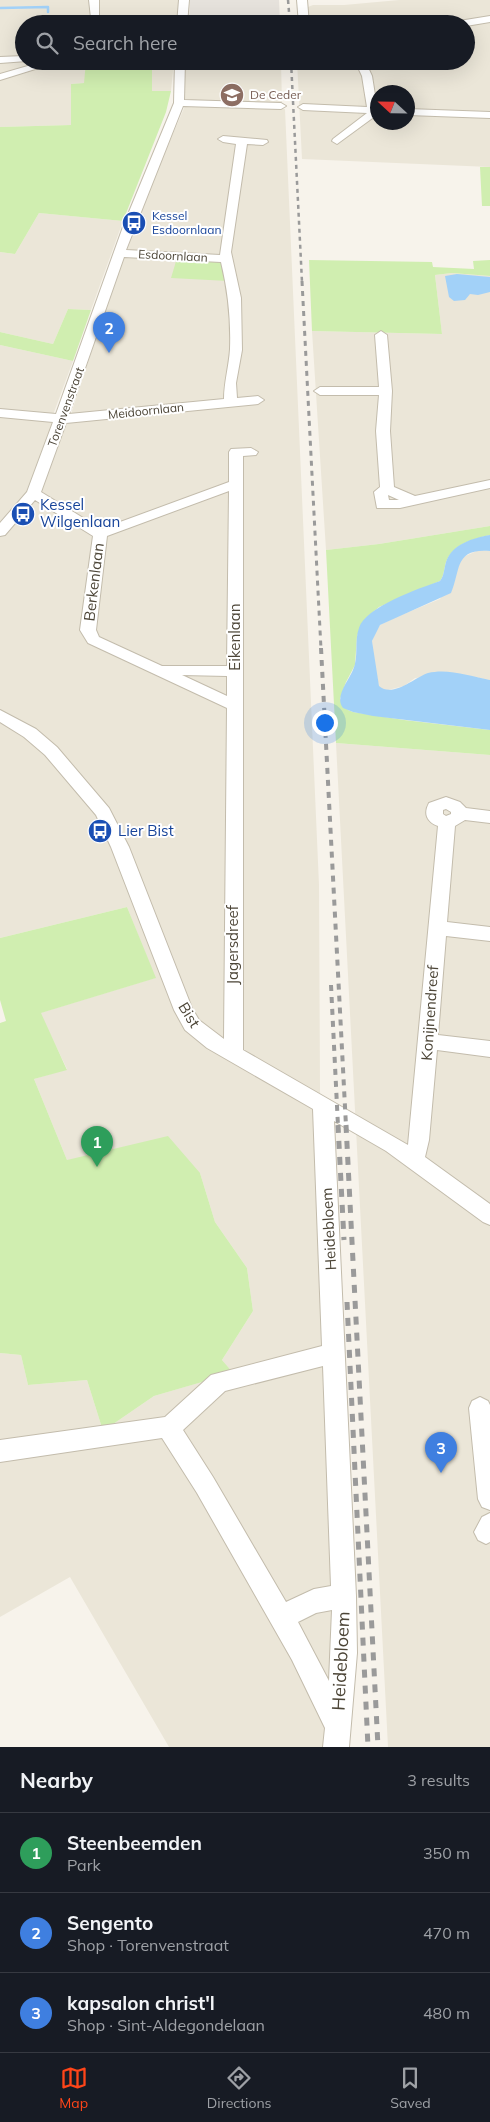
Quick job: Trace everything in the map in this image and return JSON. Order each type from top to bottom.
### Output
[{"type":"street","points":[[94,0],[96,15]]},
{"type":"street","points":[[183,15],[184,0]]},
{"type":"street","points":[[302,0],[303,15]]},
{"type":"street","points":[[475,21],[490,19]]},
{"type":"street","points":[[0,60],[15,59]]},
{"type":"street","points":[[0,77],[24,70]]},
{"type":"street","name":"Torenvenstraat","points":[[0,532],[34,494],[130,224],[179,104],[180,70]]},
{"type":"street","points":[[365,70],[370,88]]},
{"type":"street","points":[[179,104],[281,106]]},
{"type":"street","points":[[303,107],[370,110]]},
{"type":"street","points":[[415,112],[490,115]]},
{"type":"street","points":[[337,141],[370,115]]},
{"type":"street","points":[[224,139],[263,142]]},
{"type":"street","points":[[231,402],[230,376],[236,350],[235,298],[225,259],[242,140]]},
{"type":"street","name":"Esdoornlaan","points":[[120,253],[225,259]]},
{"type":"street","points":[[381,335],[386,391],[383,431],[387,490],[381,492],[382,505],[400,504],[490,484]]},
{"type":"street","points":[[320,391],[386,391]]},
{"type":"street","name":"Meidoornlaan","points":[[0,413],[62,419],[258,400]]},
{"type":"street","name":"Eikenlaan","points":[[233,837],[236,452],[251,452]]},
{"type":"street","points":[[100,534],[236,484]]},
{"type":"street","points":[[213,493],[236,499]]},
{"type":"street","name":"Berkenlaan","points":[[34,494],[100,534],[88,630],[93,640],[235,706]]},
{"type":"street","points":[[159,670],[235,671]]},
{"type":"street","name":"Bist","points":[[0,715],[30,733],[51,751],[103,812],[120,847],[183,1010],[192,1025],[202,1035],[233,1054],[393,1145],[490,1216]]},
{"type":"street","name":"Konijnendreef","points":[[414,1159],[420,1140],[444,866],[453,818],[490,817]]},
{"type":"street","name":"Jagersdreef","points":[[233,837],[233,1054]]},
{"type":"street","points":[[438,928],[490,934]]},
{"type":"street","points":[[428,1041],[490,1049]]},
{"type":"street","name":"Heidebloem","points":[[323,1105],[344,1596],[344,1653],[337,1737]]},
{"type":"street","points":[[0,1451],[160,1427],[169,1428],[219,1382],[334,1353]]},
{"type":"street","points":[[480,1408],[490,1499]]},
{"type":"street","name":"Heidebloem","points":[[169,1428],[205,1485],[301,1652],[337,1737]]},
{"type":"street","name":"Heidebloem","points":[[281,1617],[314,1602],[344,1596]]},
{"type":"shaded area","points":[[0,0],[180,0],[179,15],[15,15],[15,57],[0,58]]},
{"type":"shaded area","points":[[190,0],[279,0],[280,15],[189,15]]},
{"type":"shaded area","points":[[399,0],[490,0],[490,17],[475,20],[475,15],[309,15],[308,7],[313,5],[344,5]]},
{"type":"shaded area","points":[[490,21],[490,167],[302,159],[297,70],[475,70],[475,23]]},
{"type":"shaded area","points":[[15,60],[15,69],[0,74],[0,61]]},
{"type":"shaded area","points":[[32,70],[86,70],[85,83],[71,84],[71,125],[0,127],[0,79]]},
{"type":"shaded area","points":[[152,70],[173,70],[171,91],[152,91]]},
{"type":"shaded area","points":[[184,70],[281,70],[282,105],[183,102]]},
{"type":"shaded area","points":[[185,106],[285,109],[319,885],[320,1090],[337,1678],[332,1747],[169,1747],[70,1577],[0,1617],[0,1353],[21,1355],[28,1385],[87,1380],[103,1431],[154,1396],[232,1373],[222,1360],[253,1311],[247,1268],[215,1222],[200,1173],[67,1160],[34,1079],[67,1069],[40,1013],[155,978],[127,907],[0,938],[0,345],[73,361],[53,415],[70,417],[132,228]]},
{"type":"shaded area","points":[[39,213],[123,221],[91,310],[68,309],[53,344],[0,332],[0,252],[15,254]]},
{"type":"shaded area","points":[[452,273],[490,276],[490,526],[379,544],[326,550],[312,331],[442,334],[435,275]]},
{"type":"shaded area","points":[[479,550],[490,551],[490,680],[459,674],[415,678],[404,686],[388,690],[379,687],[372,641],[380,625],[440,599],[463,557]]},
{"type":"shaded area","points":[[336,743],[490,755],[490,1747],[388,1747]]},
{"type":"green space","points":[[85,70],[152,70],[152,91],[171,91],[166,112],[123,221],[39,213],[15,254],[0,252],[0,127],[71,125],[71,84],[84,83]]},
{"type":"green space","points":[[480,167],[490,167],[490,206],[482,206]]},
{"type":"green space","points":[[177,258],[222,262],[228,281],[171,278]]},
{"type":"green space","points":[[309,260],[432,262],[433,267],[474,269],[473,261],[490,260],[490,276],[452,273],[435,275],[442,334],[312,331]]},
{"type":"green space","points":[[68,309],[91,310],[73,361],[0,345],[0,332],[53,344]]},
{"type":"green space","points":[[490,526],[490,535],[464,543],[453,551],[446,562],[440,581],[379,607],[365,619],[357,636],[355,665],[340,699],[348,710],[353,712],[490,730],[490,755],[336,743],[326,550],[379,544]]},
{"type":"green space","points":[[127,907],[156,978],[41,1013],[67,1070],[34,1079],[67,1160],[168,1136],[200,1173],[215,1222],[247,1268],[253,1311],[222,1360],[233,1373],[154,1396],[103,1431],[87,1380],[28,1385],[21,1355],[0,1353],[0,1023],[6,1021],[0,1000],[0,938]]},
{"type":"water","points":[[457,274],[490,277],[490,292],[478,295],[470,294],[465,300],[454,301],[449,297],[445,276]]},
{"type":"water","points":[[490,535],[490,551],[478,551],[464,557],[458,569],[451,593],[380,625],[372,641],[379,686],[385,689],[391,690],[404,686],[422,675],[443,671],[490,680],[490,730],[373,716],[343,708],[340,699],[341,694],[355,665],[357,638],[363,620],[394,599],[440,581],[449,556],[458,546],[470,540]]},
{"type":"waterway","points":[[0,8],[48,7],[48,12]]},
{"type":"railway","points":[[288,0],[289,15]]},
{"type":"railway","points":[[291,70],[302,282]]},
{"type":"railway","points":[[302,281],[321,649]]},
{"type":"railway","points":[[321,648],[346,1126]]},
{"type":"railway","points":[[331,985],[338,1126]]},
{"type":"railway","points":[[338,1125],[344,1240]]},
{"type":"railway","points":[[346,1125],[378,1747]]},
{"type":"railway","points":[[347,1302],[368,1747]]},
{"type":"place","name":"De Ceder","points":[[232,95]]},
{"type":"place","name":"Kessel Esdoornlaan","points":[[134,223]]},
{"type":"place","name":"Sengento","points":[[109,353]]},
{"type":"place","name":"Kessel Wilgenlaan","points":[[23,514]]},
{"type":"place","name":"Lier Bist","points":[[100,831]]},
{"type":"place","name":"Steenbeemden","points":[[97,1167]]},
{"type":"place","name":"kapsalon christ'l","points":[[441,1473]]}]
